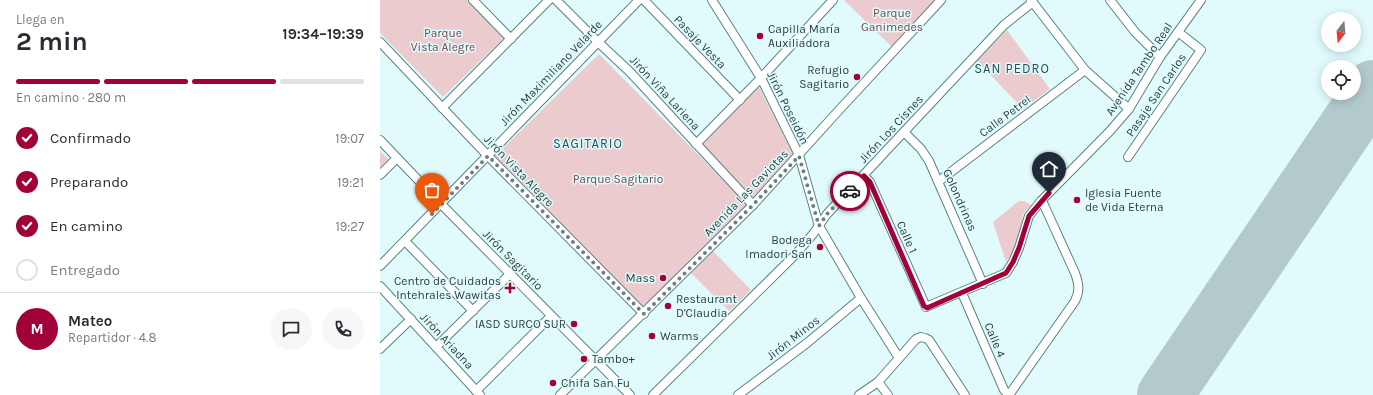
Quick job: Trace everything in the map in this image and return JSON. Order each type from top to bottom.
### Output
[{"type":"street","points":[[473,0],[511,39]]},
{"type":"street","points":[[442,108],[549,0]]},
{"type":"street","name":"Jirón Viña Lariena","points":[[556,0],[630,72],[753,205]]},
{"type":"street","name":"Jirón Maximiliano Velarde","points":[[380,266],[639,0]]},
{"type":"street","name":"Pasaje Vesta","points":[[644,0],[740,100]]},
{"type":"street","name":"Jirón Poseidón","points":[[712,0],[761,78],[799,156],[819,226],[861,298],[899,358]]},
{"type":"street","points":[[696,144],[761,78],[833,0]]},
{"type":"street","name":"Avenida Las Gaviotas","points":[[560,395],[644,314],[753,205],[941,0]]},
{"type":"street","points":[[1110,0],[1135,32],[1160,57]]},
{"type":"street","name":"Avenida Tambo Real","points":[[927,308],[1006,273],[1019,248],[1029,216],[1041,201],[1110,131],[1128,109],[1160,57],[1201,0]]},
{"type":"street","points":[[1032,1],[1085,70],[1128,109]]},
{"type":"street","name":"Jirón Los Cisnes","points":[[653,395],[785,265],[819,226],[827,214],[1004,25],[1032,1]]},
{"type":"street","name":"Pasaje San Carlos","points":[[1128,157],[1201,50],[1178,32]]},
{"type":"street","name":"Jirón Vista Alegre","points":[[380,42],[488,156],[644,314]]},
{"type":"street","name":"Calle Petrel","points":[[939,181],[1085,70]]},
{"type":"street","name":"Golondrinas","points":[[904,132],[921,149],[929,161],[983,284]]},
{"type":"street","name":"Jirón Sagitario","points":[[380,140],[441,204],[630,395]]},
{"type":"street","points":[[380,175],[397,158]]},
{"type":"street","name":"Calle 1","points":[[864,176],[870,182],[924,306],[927,308]]},
{"type":"street","points":[[1009,395],[1075,301],[1079,290],[1075,273],[1041,201]]},
{"type":"street","points":[[405,241],[473,311]]},
{"type":"street","points":[[436,347],[510,274]]},
{"type":"street","name":"Jirón Ariadna","points":[[380,286],[478,393]]},
{"type":"street","name":"Calle 4","points":[[962,293],[1004,390],[1009,395]]},
{"type":"street","name":"Jirón Minos","points":[[738,395],[807,343],[861,298]]},
{"type":"street","points":[[478,393],[551,316]]},
{"type":"street","points":[[380,349],[411,319]]},
{"type":"street","points":[[859,395],[878,382],[916,340],[921,337],[929,340],[965,395]]},
{"type":"street","points":[[878,382],[888,395]]},
{"type":"green space","name":"Parque Vista Alegre","points":[[380,0],[469,0],[505,37],[443,97],[380,33]]},
{"type":"green space","name":"Parque Ganimedes","points":[[844,0],[937,0],[893,48]]},
{"type":"green space","points":[[1007,30],[1050,89],[1023,109],[977,61]]},
{"type":"green space","name":"Parque Sagitario","points":[[599,54],[748,205],[642,308],[494,157]]},
{"type":"green space","points":[[758,87],[792,152],[792,155],[754,198],[705,148],[703,144]]},
{"type":"green space","points":[[380,151],[390,161],[380,170]]},
{"type":"green space","points":[[1019,201],[1024,201],[1032,205],[1023,215],[1022,226],[1015,249],[1006,262],[993,222]]},
{"type":"green space","points":[[713,251],[751,290],[729,311],[691,273]]},
{"type":"taxiway","points":[[1351,121],[1359,117],[1373,115]]},
{"type":"runway","points":[[1165,395],[1373,88]]},
{"type":"way so far","points":[[432,214],[488,156],[644,314],[753,205],[799,156],[819,226],[827,214],[850,191]]},
{"type":"place","name":"Capilla María Auxiliadora","points":[[760,36]]},
{"type":"place","name":"Refugio Sagitario","points":[[857,77]]},
{"type":"place","name":"Iglesia Fuente de Vida Eterna","points":[[1077,200]]},
{"type":"place","name":"Bodega Imadori San","points":[[820,247]]},
{"type":"place","name":"Mass","points":[[663,278]]},
{"type":"place","name":"Centro de Cuidados Intehrales Wawitas","points":[[510,288]]},
{"type":"place","name":"Restaurant D'Claudia","points":[[668,306]]},
{"type":"place","name":"IASD SURCO SUR","points":[[574,324]]},
{"type":"place","name":"Warms","points":[[652,336]]},
{"type":"place","name":"Tambo+","points":[[584,359]]},
{"type":"place","name":"Chifa San Fu","points":[[553,383]]},
{"type":"district","name":"SAN PEDRO","points":[[1012,68]]},
{"type":"district","name":"SAGITARIO","points":[[588,143]]},
{"type":"route","points":[[850,191],[864,176],[870,182],[926,308],[1006,273],[1019,248],[1031,212],[1049,193]]}]
